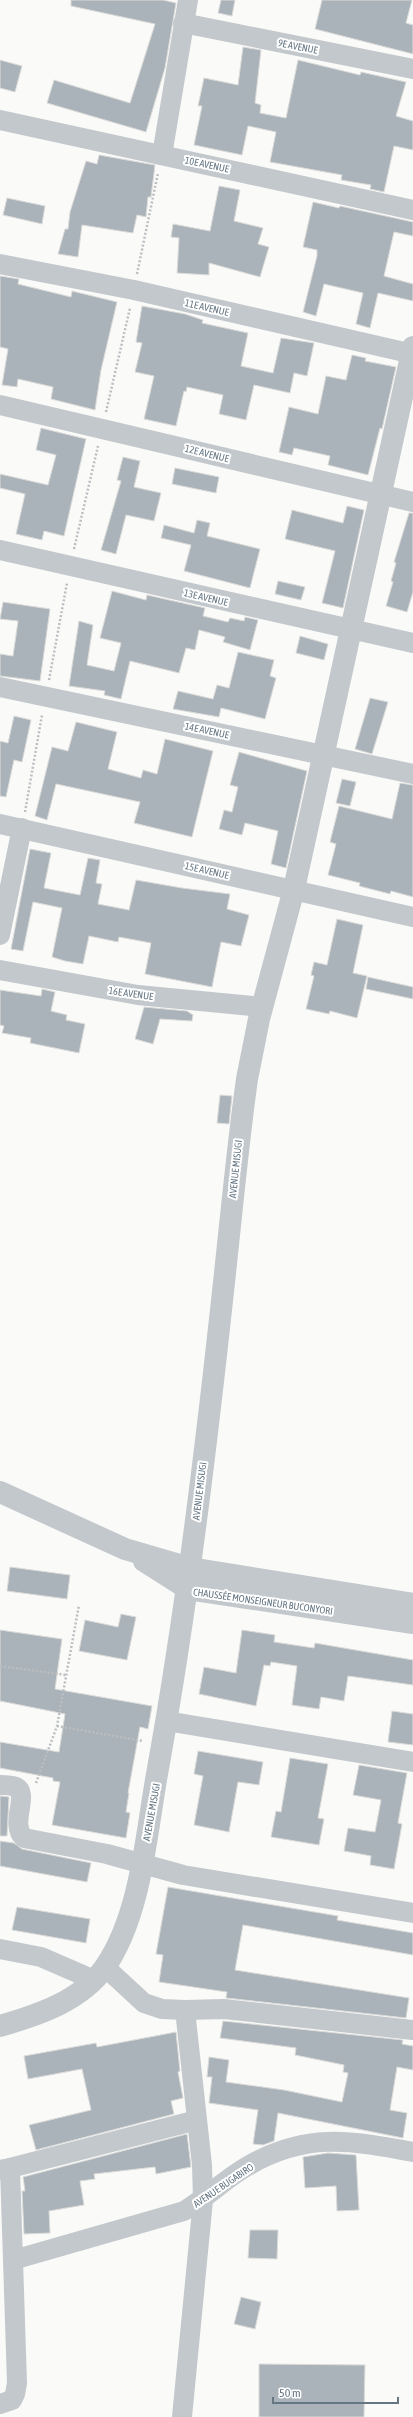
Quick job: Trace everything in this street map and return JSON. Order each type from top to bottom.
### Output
[{"type":"street","points":[[162,155],[188,0]]},
{"type":"street","name":"9E AVENUE","points":[[183,24],[413,69]]},
{"type":"street","name":"10E AVENUE","points":[[0,120],[413,210]]},
{"type":"street","name":"11E AVENUE","points":[[0,264],[134,290],[412,352]]},
{"type":"street","name":"AVENUE MISUGI","points":[[0,2026],[38,2015],[66,2001],[100,1973],[131,1918],[163,1745],[188,1589],[247,1079],[261,1013],[294,890],[412,352]]},
{"type":"street","name":"12E AVENUE","points":[[0,405],[413,502]]},
{"type":"street","name":"13E AVENUE","points":[[0,550],[413,643]]},
{"type":"street","name":"14E AVENUE","points":[[0,687],[413,774]]},
{"type":"street","name":"15E AVENUE","points":[[0,824],[413,917]]},
{"type":"street","points":[[0,934],[22,828]]},
{"type":"street","name":"16E AVENUE","points":[[0,970],[138,995],[261,1013]]},
{"type":"street","name":"CHAUSSÉE MONSEIGNEUR BUCONYORI","points":[[0,1492],[125,1549],[188,1589],[413,1623]]},
{"type":"street","name":"CHAUSSÉE MONSEIGNEUR BUCONYORI","points":[[125,1549],[190,1568],[413,1604]]},
{"type":"street","points":[[166,1721],[413,1762]]},
{"type":"street","points":[[0,1785],[15,1787],[20,1790],[22,1796],[17,1826],[18,1833],[24,1838],[107,1854],[141,1865],[183,1875],[413,1913]]},
{"type":"street","points":[[0,1949],[41,1957],[100,1973],[144,2003],[162,2009],[224,2009],[413,2030]]},
{"type":"street","points":[[182,2417],[203,2200],[197,2120],[184,2010]]},
{"type":"street","points":[[9,2407],[16,2394],[17,2383],[7,2291],[13,2260],[5,2169],[197,2120]]},
{"type":"street","name":"AVENUE BUGABIRO","points":[[13,2260],[163,2219],[184,2211],[203,2200],[245,2167],[302,2143],[336,2141],[361,2142],[413,2152]]},
{"type":"path","points":[[22,828],[70,566],[102,428]]},
{"type":"path","points":[[20,1790],[34,1786],[57,1726],[79,1605]]},
{"type":"path","points":[[0,1666],[66,1675]]},
{"type":"path","points":[[57,1726],[163,1745]]},
{"type":"building","points":[[71,0],[163,0],[176,3],[165,68],[146,132],[47,103],[54,80],[130,103],[155,24],[71,6]]},
{"type":"building","points":[[221,0],[235,0],[232,16],[218,13]]},
{"type":"building","points":[[322,0],[412,0],[406,23],[413,25],[413,54],[315,29]]},
{"type":"building","points":[[243,47],[261,50],[255,103],[261,105],[260,113],[286,118],[298,60],[360,75],[361,72],[406,82],[396,116],[413,121],[413,150],[394,146],[384,192],[370,189],[371,185],[341,180],[342,175],[270,162],[276,132],[248,126],[242,155],[194,145],[202,106],[198,106],[204,78],[238,85]]},
{"type":"building","points":[[0,60],[22,66],[15,92],[0,88]]},
{"type":"building","points":[[99,155],[155,165],[151,197],[148,197],[146,217],[137,215],[133,233],[82,225],[78,257],[58,254],[65,229],[68,229],[70,212],[86,161],[97,164]]},
{"type":"building","points":[[219,186],[240,190],[234,221],[263,228],[258,244],[269,247],[260,277],[209,263],[209,275],[177,273],[179,238],[171,237],[173,224],[210,231]]},
{"type":"building","points":[[7,198],[45,206],[42,224],[3,215]]},
{"type":"building","points":[[313,202],[339,208],[340,206],[413,222],[413,236],[394,232],[384,276],[413,284],[413,301],[378,293],[370,328],[356,324],[363,293],[324,284],[316,316],[303,312],[317,256],[317,250],[303,247]]},
{"type":"building","points":[[0,276],[19,279],[18,284],[71,297],[72,291],[117,302],[101,370],[95,410],[51,399],[53,387],[18,379],[17,387],[2,385],[8,349],[0,347]]},
{"type":"building","points":[[142,306],[185,314],[203,320],[202,323],[248,333],[241,366],[273,373],[281,338],[314,343],[307,376],[294,373],[290,393],[254,385],[246,420],[219,414],[223,395],[187,387],[186,392],[184,391],[176,426],[144,419],[154,376],[135,372],[142,343],[136,342]]},
{"type":"building","points":[[352,355],[366,358],[365,361],[396,367],[382,429],[380,428],[368,475],[328,465],[330,456],[294,448],[292,455],[279,452],[289,407],[318,414],[326,376],[346,380]]},
{"type":"building","points":[[41,428],[86,439],[64,536],[44,531],[42,540],[16,534],[25,494],[0,488],[0,474],[48,485],[56,455],[36,450]]},
{"type":"building","points":[[123,457],[140,461],[134,487],[161,493],[154,521],[126,515],[116,554],[101,550],[121,481],[117,480]]},
{"type":"building","points":[[175,468],[219,477],[216,493],[172,484]]},
{"type":"building","points":[[347,506],[364,510],[343,608],[322,603],[335,551],[285,539],[292,510],[343,523]]},
{"type":"building","points":[[409,513],[413,513],[413,592],[407,612],[386,606],[393,582],[391,581],[396,563],[394,562]]},
{"type":"building","points":[[197,520],[210,523],[207,536],[260,549],[250,588],[184,571],[191,545],[161,538],[164,525],[194,533]]},
{"type":"building","points":[[278,581],[305,587],[301,600],[275,594]]},
{"type":"building","points":[[112,591],[146,600],[147,595],[205,608],[203,616],[228,622],[230,618],[244,621],[245,617],[258,620],[250,650],[223,642],[225,637],[199,630],[195,650],[186,648],[179,673],[130,661],[121,699],[104,695],[105,691],[69,686],[79,621],[93,625],[87,665],[114,671],[121,643],[100,638]]},
{"type":"building","points":[[3,602],[50,609],[40,681],[0,676],[0,654],[13,656],[18,621],[0,619]]},
{"type":"building","points":[[300,636],[328,644],[324,660],[296,653]]},
{"type":"building","points":[[238,652],[274,660],[270,676],[276,678],[265,719],[221,708],[219,717],[173,709],[178,691],[213,699],[217,685],[229,688]]},
{"type":"building","points":[[370,698],[388,702],[372,754],[355,749]]},
{"type":"building","points":[[14,716],[31,720],[22,762],[14,760],[6,797],[0,796],[0,741],[8,743]]},
{"type":"building","points":[[76,722],[117,732],[108,769],[141,778],[143,770],[157,774],[165,739],[213,751],[192,837],[134,823],[140,802],[56,784],[47,820],[35,816],[52,747],[68,751]]},
{"type":"building","points":[[239,752],[307,771],[286,868],[271,864],[278,831],[245,823],[242,835],[219,829],[224,810],[232,812],[238,787],[230,785]]},
{"type":"building","points":[[342,779],[356,782],[350,806],[336,803]]},
{"type":"building","points":[[400,783],[413,785],[413,897],[391,891],[390,894],[359,886],[360,883],[328,875],[336,844],[330,842],[339,806],[392,819]]},
{"type":"building","points":[[30,849],[51,853],[44,888],[80,895],[88,858],[100,860],[96,883],[102,884],[98,904],[129,910],[136,880],[230,894],[227,909],[249,915],[241,946],[221,942],[212,987],[145,974],[151,943],[119,937],[118,942],[89,936],[83,964],[65,961],[52,957],[62,908],[33,902],[23,951],[11,949]]},
{"type":"building","points":[[337,919],[363,925],[353,973],[367,976],[357,1018],[330,1011],[329,1014],[306,1009],[314,976],[311,975],[314,962],[327,965]]},
{"type":"building","points":[[368,977],[413,987],[413,999],[366,989]]},
{"type":"building","points":[[42,989],[55,992],[51,1011],[67,1015],[66,1020],[85,1024],[79,1053],[30,1043],[31,1038],[2,1033],[4,1026],[0,1025],[0,990],[41,996]]},
{"type":"building","points":[[144,1007],[187,1011],[193,1015],[192,1021],[160,1019],[153,1044],[135,1039]]},
{"type":"building","points":[[220,1095],[232,1096],[229,1124],[217,1123]]},
{"type":"building","points":[[10,1567],[70,1575],[67,1599],[7,1591]]},
{"type":"building","points":[[121,1614],[136,1617],[127,1660],[79,1651],[85,1620],[118,1627]]},
{"type":"building","points":[[0,1630],[62,1639],[55,1689],[152,1706],[148,1729],[140,1727],[128,1793],[126,1812],[130,1813],[126,1838],[52,1825],[60,1782],[53,1781],[53,1778],[0,1768],[0,1742],[59,1752],[65,1714],[0,1701]]},
{"type":"building","points":[[242,1630],[275,1635],[274,1642],[314,1648],[315,1643],[413,1660],[413,1685],[348,1676],[344,1701],[321,1697],[319,1709],[292,1705],[297,1666],[271,1662],[270,1666],[264,1665],[256,1706],[199,1694],[204,1667],[236,1673]]},
{"type":"building","points":[[392,1711],[413,1714],[413,1745],[388,1742]]},
{"type":"building","points":[[198,1751],[263,1762],[259,1785],[238,1782],[229,1832],[194,1825],[203,1776],[194,1774]]},
{"type":"building","points":[[290,1758],[328,1764],[318,1818],[324,1819],[319,1845],[271,1837],[276,1811],[281,1812]]},
{"type":"building","points":[[359,1765],[407,1773],[398,1823],[402,1824],[394,1869],[370,1865],[371,1856],[344,1851],[348,1828],[375,1832],[381,1800],[353,1795]]},
{"type":"building","points":[[0,1796],[9,1797],[7,1836],[0,1836]]},
{"type":"building","points":[[0,1841],[14,1843],[22,1849],[91,1863],[87,1882],[0,1866]]},
{"type":"building","points":[[168,1887],[338,1916],[337,1920],[413,1933],[413,1955],[243,1925],[235,1970],[409,1998],[406,2018],[226,1998],[227,1992],[159,1982],[163,1955],[156,1954]]},
{"type":"building","points":[[17,1907],[90,1919],[86,1943],[12,1930]]},
{"type":"building","points":[[223,2021],[403,2040],[402,2044],[413,2046],[413,2070],[397,2067],[390,2110],[407,2113],[403,2138],[278,2113],[274,2141],[263,2145],[253,2144],[258,2110],[209,2103],[212,2077],[207,2077],[209,2057],[229,2060],[226,2082],[284,2090],[342,2102],[348,2073],[343,2072],[344,2065],[295,2055],[296,2048],[220,2038]]},
{"type":"building","points":[[176,2032],[180,2071],[178,2072],[183,2098],[171,2101],[174,2114],[36,2150],[29,2125],[91,2110],[82,2069],[28,2079],[24,2056],[96,2043],[97,2047]]},
{"type":"building","points":[[187,2134],[191,2167],[156,2174],[155,2167],[94,2174],[95,2179],[80,2181],[84,2205],[49,2211],[50,2233],[24,2234],[22,2191],[25,2191],[23,2177]]},
{"type":"building","points":[[328,2153],[356,2155],[359,2210],[337,2211],[336,2186],[305,2188],[303,2157]]},
{"type":"building","points":[[250,2230],[278,2230],[277,2259],[248,2258]]},
{"type":"building","points":[[241,2297],[261,2302],[255,2329],[234,2324]]},
{"type":"building","points":[[259,2364],[365,2365],[364,2417],[259,2417]]}]
